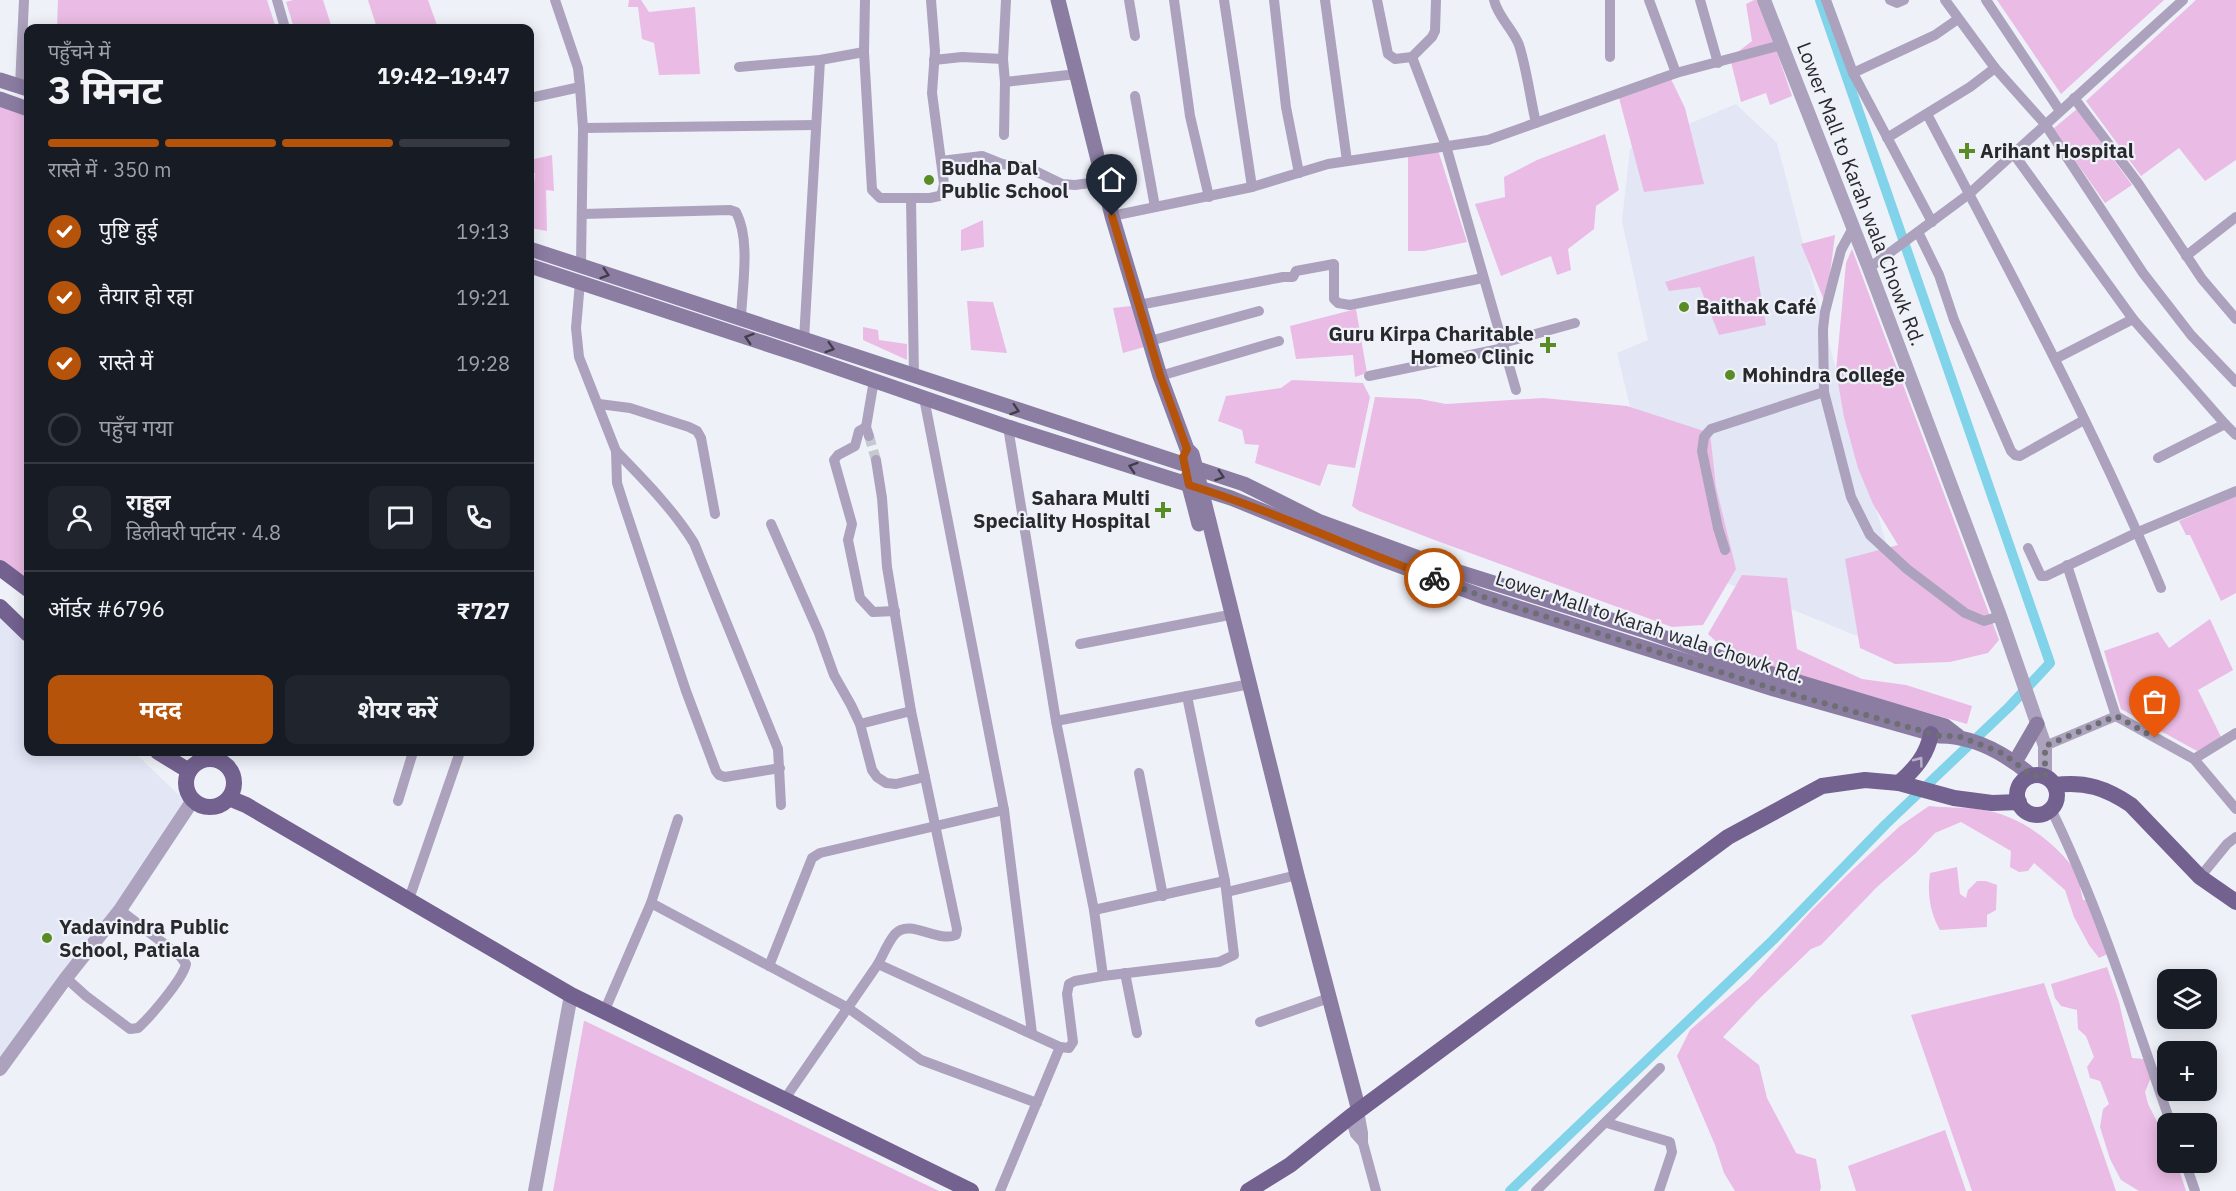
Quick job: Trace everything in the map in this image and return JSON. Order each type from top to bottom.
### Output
[{"type":"main road","points":[[1058,0],[1112,216],[1160,375],[1189,461],[1224,616],[1246,685]]},
{"type":"main road","points":[[0,80],[24,88]]},
{"type":"main road","points":[[0,99],[24,108]]},
{"type":"main road","points":[[534,250],[959,391],[1189,461],[1244,484],[1318,521],[1452,578],[1643,630],[1739,664],[1945,726],[1960,737]]},
{"type":"main road","name":"Lower Mall to Karah wala Chowk Rd.","points":[[534,267],[1008,427],[1272,513],[1384,560],[1452,578],[1484,597],[1774,689],[1931,734],[1960,737],[2004,754],[2044,779]]},
{"type":"main road","points":[[955,408],[959,391]]},
{"type":"main road","points":[[1195,487],[1355,1114]]},
{"type":"main road","points":[[0,568],[24,586]]},
{"type":"main road","points":[[0,608],[24,630]]},
{"type":"main road","points":[[2015,762],[2037,724]]},
{"type":"main road","points":[[1903,784],[1928,749],[1931,734]]},
{"type":"main road","points":[[165,756],[189,771]]},
{"type":"main road","points":[[213,756],[200,761],[189,771],[186,787],[193,800],[207,807],[216,806],[229,798],[233,791],[233,775],[217,756]]},
{"type":"main road","points":[[2044,779],[2057,798],[2046,813],[2027,812],[2019,802],[2019,789],[2026,778],[2044,779],[2086,784],[2119,797],[2131,805],[2200,877],[2236,902]]},
{"type":"main road","points":[[1248,1191],[1290,1165],[1355,1114],[1728,837],[1822,786],[1864,780],[1903,784],[1954,798],[1992,803],[2019,802]]},
{"type":"main road","points":[[229,798],[246,805],[571,995],[971,1191]]},
{"type":"street","points":[[24,0],[24,88]]},
{"type":"street","points":[[277,0],[284,24]]},
{"type":"street","points":[[555,0],[576,62],[580,87],[583,128],[581,265]]},
{"type":"street","points":[[865,0],[864,52],[872,190],[880,198],[911,199],[939,196],[944,183],[932,93],[934,60],[931,0]]},
{"type":"street","points":[[1004,135],[1003,59],[1006,0]]},
{"type":"street","points":[[1129,0],[1135,36]]},
{"type":"street","points":[[1174,0],[1190,116],[1209,197]]},
{"type":"street","points":[[1224,0],[1252,187]]},
{"type":"street","points":[[1274,0],[1286,107],[1299,173]]},
{"type":"street","points":[[1325,0],[1347,161]]},
{"type":"street","points":[[1377,0],[1388,54],[1395,59],[1412,57],[1435,31],[1436,0]]},
{"type":"street","points":[[1494,0],[1499,13],[1508,23],[1519,44],[1536,123]]},
{"type":"street","points":[[1610,0],[1610,57]]},
{"type":"street","points":[[1649,0],[1676,73]]},
{"type":"street","points":[[1700,0],[1718,63]]},
{"type":"street","name":"Lower Mall to Karah wala Chowk Rd.","points":[[1764,0],[1869,268],[2000,616],[2045,746],[2044,779]]},
{"type":"street","points":[[1826,0],[1853,73],[1932,222]]},
{"type":"street","points":[[1890,0],[1898,3],[1904,0]]},
{"type":"street","points":[[1945,0],[1995,68],[2045,124],[2143,273],[2191,335],[2236,382]]},
{"type":"street","points":[[1986,0],[2060,111]]},
{"type":"street","points":[[1869,268],[1969,194],[2182,0]]},
{"type":"street","points":[[1853,73],[1935,35],[1958,19]]},
{"type":"street","points":[[1112,216],[1252,187],[1328,164],[1488,140],[1676,73],[1781,45]]},
{"type":"street","points":[[739,67],[820,60],[864,52]]},
{"type":"street","points":[[934,60],[962,57],[1003,59]]},
{"type":"street","points":[[1412,57],[1446,146],[1516,390]]},
{"type":"street","points":[[804,340],[820,60]]},
{"type":"street","points":[[1887,138],[1995,68]]},
{"type":"street","points":[[1005,82],[1077,74]]},
{"type":"street","points":[[534,97],[580,87]]},
{"type":"street","points":[[1136,96],[1155,207]]},
{"type":"street","points":[[2074,98],[2138,183],[2202,279],[2235,316]]},
{"type":"street","points":[[1927,114],[2055,359],[2138,532],[2161,588]]},
{"type":"street","points":[[583,128],[815,125]]},
{"type":"street","points":[[2013,153],[2133,319],[2236,435]]},
{"type":"street","points":[[941,160],[988,157],[1002,164],[1029,168],[1062,184],[1075,185],[1104,181]]},
{"type":"street","points":[[911,199],[914,376]]},
{"type":"street","points":[[582,214],[730,210],[736,212],[742,223],[744,245],[741,319]]},
{"type":"street","points":[[2186,256],[2236,217]]},
{"type":"street","points":[[1853,228],[1842,250],[1825,312],[1823,329],[1824,392],[1851,497],[1870,535],[1907,569],[1965,613],[1984,621],[2000,616]]},
{"type":"street","points":[[1913,236],[1939,274],[1954,320],[2011,451],[2020,456],[2084,420]]},
{"type":"street","points":[[1139,305],[1293,277],[1296,271],[1334,264],[1334,299],[1342,305],[1483,278]]},
{"type":"street","points":[[580,282],[576,340],[579,357],[616,451],[617,483],[686,692],[716,771],[725,777],[780,768]]},
{"type":"street","points":[[1150,341],[1259,311]]},
{"type":"street","points":[[2055,359],[2133,319]]},
{"type":"street","points":[[1369,375],[1504,345],[1575,323]]},
{"type":"street","points":[[1160,375],[1280,341]]},
{"type":"street","points":[[874,380],[868,431],[859,431],[855,446],[838,455],[834,460],[852,524],[848,540],[860,598],[873,612],[895,610]]},
{"type":"street","points":[[1725,550],[1718,528],[1702,451],[1704,437],[1711,429],[1824,392]]},
{"type":"street","points":[[924,398],[1004,810],[1032,1033]]},
{"type":"street","points":[[599,404],[630,408],[697,431],[701,438],[714,514]]},
{"type":"street","points":[[2158,458],[2225,423]]},
{"type":"street","points":[[1008,427],[1056,722],[1094,910],[1103,976]]},
{"type":"street","points":[[616,451],[685,528],[694,543],[778,749],[781,805]]},
{"type":"street","points":[[784,1100],[878,964],[895,934],[903,929],[912,929],[950,938],[956,935],[957,928],[911,711],[887,567],[882,498],[876,460]]},
{"type":"street","points":[[2028,548],[2037,570],[2043,577],[2138,532],[2236,491]]},
{"type":"street","points":[[771,524],[815,624],[834,675],[860,724],[872,770],[886,783],[897,784],[925,777]]},
{"type":"street","points":[[2067,566],[2116,716],[2194,759],[2236,809]]},
{"type":"street","points":[[1080,644],[1224,616]]},
{"type":"street","points":[[1056,722],[1246,685]]},
{"type":"street","points":[[878,964],[1060,1047],[1069,1048],[1073,1042],[1067,994],[1069,984],[1074,981],[1219,962],[1234,955],[1226,886],[1187,696]]},
{"type":"street","points":[[860,724],[911,711]]},
{"type":"street","points":[[2045,746],[2116,716]]},
{"type":"street","points":[[2194,759],[2236,733]]},
{"type":"street","points":[[398,801],[412,756]]},
{"type":"street","points":[[408,899],[459,756]]},
{"type":"street","points":[[1138,773],[1163,897]]},
{"type":"street","points":[[0,1069],[66,978],[120,910],[193,800]]},
{"type":"street","points":[[2051,809],[2070,848],[2114,958],[2167,1113]]},
{"type":"street","points":[[769,966],[812,858],[820,853],[1004,810]]},
{"type":"street","points":[[604,1011],[651,903],[678,819]]},
{"type":"street","points":[[2200,877],[2227,844],[2236,837]]},
{"type":"street","points":[[1094,910],[1293,876]]},
{"type":"street","points":[[651,903],[848,1008],[921,1060],[1037,1103]]},
{"type":"street","points":[[66,978],[130,1029],[138,1028],[153,1012],[180,976],[186,964],[180,956],[120,910]]},
{"type":"street","points":[[1125,974],[1137,1033]]},
{"type":"street","points":[[535,1191],[571,995]]},
{"type":"street","points":[[1260,1022],[1325,1000]]},
{"type":"street","points":[[1000,1191],[1060,1047]]},
{"type":"street","points":[[1536,1191],[1660,1068]]},
{"type":"street","points":[[1355,1114],[1364,1133],[1363,1143],[1376,1191]]},
{"type":"street","points":[[1607,1123],[1670,1142],[1672,1152],[1659,1191]]},
{"type":"street","points":[[2189,1173],[2195,1191]]},
{"type":"shaded area","points":[[58,0],[267,0],[275,24],[57,24]]},
{"type":"shaded area","points":[[323,0],[331,24],[293,24],[286,2]]},
{"type":"shaded area","points":[[368,0],[428,0],[437,24],[376,24]]},
{"type":"shaded area","points":[[629,0],[641,0],[649,12],[695,7],[700,74],[659,75],[654,43],[642,39],[638,7],[628,7]]},
{"type":"shaded area","points":[[1759,0],[1792,96],[1770,105],[1766,93],[1741,102],[1730,58],[1752,41],[1746,4]]},
{"type":"shaded area","points":[[1997,0],[2164,0],[2061,94]]},
{"type":"shaded area","points":[[2196,0],[2236,0],[2236,160],[2205,181],[2179,148],[2141,176],[2086,101]]},
{"type":"shaded area","points":[[1657,74],[1669,75],[1685,108],[1704,184],[1644,192],[1619,98]]},
{"type":"shaded area","points":[[0,95],[24,102],[24,586],[0,568]]},
{"type":"shaded area","name":"Mohindra College","points":[[1736,104],[1777,143],[1843,397],[1886,543],[1884,647],[1673,561],[1658,521],[1617,353],[1648,340],[1622,221],[1630,149]]},
{"type":"shaded area","points":[[2077,109],[2132,185],[2105,203],[2053,129]]},
{"type":"shaded area","points":[[1605,134],[1619,190],[1596,206],[1594,229],[1568,249],[1571,270],[1557,275],[1551,256],[1501,276],[1475,204],[1505,197],[1504,177],[1537,160]]},
{"type":"shaded area","points":[[1438,150],[1467,242],[1424,251],[1408,251],[1408,154]]},
{"type":"shaded area","points":[[552,155],[554,191],[546,190],[547,231],[534,229],[534,159]]},
{"type":"shaded area","points":[[983,220],[984,247],[961,251],[961,230]]},
{"type":"shaded area","points":[[1835,235],[1826,305],[1801,244]]},
{"type":"shaded area","points":[[1852,249],[1999,640],[1988,653],[1950,662],[1895,664],[1860,648],[1845,559],[1898,545],[1873,504],[1858,468],[1844,417],[1836,371],[1846,263]]},
{"type":"shaded area","points":[[1754,256],[1766,325],[1719,335],[1700,287],[1669,291],[1665,282]]},
{"type":"shaded area","points":[[967,301],[993,302],[1007,353],[971,350]]},
{"type":"shaded area","points":[[1131,306],[1144,347],[1123,353],[1113,308]]},
{"type":"shaded area","points":[[1356,309],[1367,373],[1355,377],[1353,355],[1296,359],[1290,326]]},
{"type":"shaded area","points":[[863,327],[878,330],[879,340],[907,344],[907,360],[863,340]]},
{"type":"shaded area","points":[[1292,380],[1363,383],[1370,397],[1355,468],[1328,464],[1320,486],[1255,463],[1259,445],[1245,444],[1242,430],[1218,421],[1226,396],[1281,388]]},
{"type":"shaded area","points":[[1375,397],[1420,399],[1446,404],[1543,398],[1627,406],[1710,433],[1716,487],[1736,569],[1703,625],[1672,627],[1359,511],[1352,506]]},
{"type":"shaded area","points":[[2236,496],[2236,593],[2221,601],[2190,535],[2186,535],[2179,521]]},
{"type":"shaded area","points":[[1742,575],[1787,578],[1797,649],[1862,679],[1906,685],[1972,706],[1967,724],[1785,672],[1720,645],[1708,634]]},
{"type":"shaded area","name":"Yadavindra Public School, Patiala","points":[[0,611],[24,642],[24,756],[138,756],[190,806],[0,1070]]},
{"type":"shaded area","points":[[2210,619],[2233,670],[2198,690],[2222,739],[2197,751],[2121,709],[2104,651],[2158,632],[2169,648]]},
{"type":"shaded area","points":[[1929,806],[1975,809],[2004,815],[2032,829],[2045,839],[2057,849],[2077,873],[2085,886],[2080,887],[2083,900],[2093,899],[2112,952],[2099,958],[2074,917],[2065,890],[2034,863],[2028,871],[2019,872],[2010,867],[2011,851],[1961,822],[1935,833],[1877,887],[1821,945],[1811,949],[1723,1037],[1759,1065],[1767,1098],[1796,1153],[1816,1159],[1821,1187],[1820,1191],[1735,1191],[1724,1173],[1715,1145],[1677,1056],[1690,1030],[1749,979],[1848,874],[1900,826]]},
{"type":"shaded area","points":[[1957,867],[1960,894],[1966,898],[1968,890],[1977,881],[1997,885],[1996,910],[1987,915],[1987,927],[1940,930],[1930,903],[1930,873]]},
{"type":"shaded area","points":[[2107,967],[2119,1002],[2132,1058],[2144,1059],[2153,1072],[2145,1092],[2157,1122],[2157,1173],[2180,1173],[2186,1191],[2139,1191],[2121,1180],[2110,1159],[2100,1127],[2103,1109],[2109,1104],[2100,1081],[2090,1078],[2087,1067],[2094,1057],[2086,1036],[2078,1029],[2077,1010],[2061,1006],[2055,998],[2051,984]]},
{"type":"shaded area","points":[[2044,983],[2116,1191],[1972,1191],[1911,1015]]},
{"type":"shaded area","points":[[585,1021],[939,1191],[553,1191]]},
{"type":"shaded area","points":[[1945,1130],[1966,1191],[1856,1191],[1848,1166]]},
{"type":"waterway","points":[[1510,1191],[1773,940],[1886,824],[2009,707],[2050,663],[1820,0]]},
{"type":"tunnel","points":[[869,436],[876,460]]},
{"type":"way so far","points":[[1434,578],[1484,597],[1774,689],[1940,736],[1958,736],[2004,754],[2032,776],[2045,776],[2045,746],[2116,716],[2155,738]]},
{"type":"place","name":"Arihant Hospital","points":[[1967,151]]},
{"type":"place","name":"Budha Dal Public School","points":[[929,180]]},
{"type":"place","name":"Baithak Café","points":[[1684,307]]},
{"type":"place","name":"Guru Kirpa Charitable Homeo Clinic","points":[[1548,345]]},
{"type":"place","name":"Mohindra College","points":[[1730,375]]},
{"type":"place","name":"Sahara Multi Speciality Hospital","points":[[1163,510]]},
{"type":"place","name":"Yadavindra Public School, Patiala","points":[[47,938]]},
{"type":"route","points":[[1112,216],[1160,375],[1187,449],[1183,457],[1189,485],[1272,513],[1384,560],[1434,578]]}]
